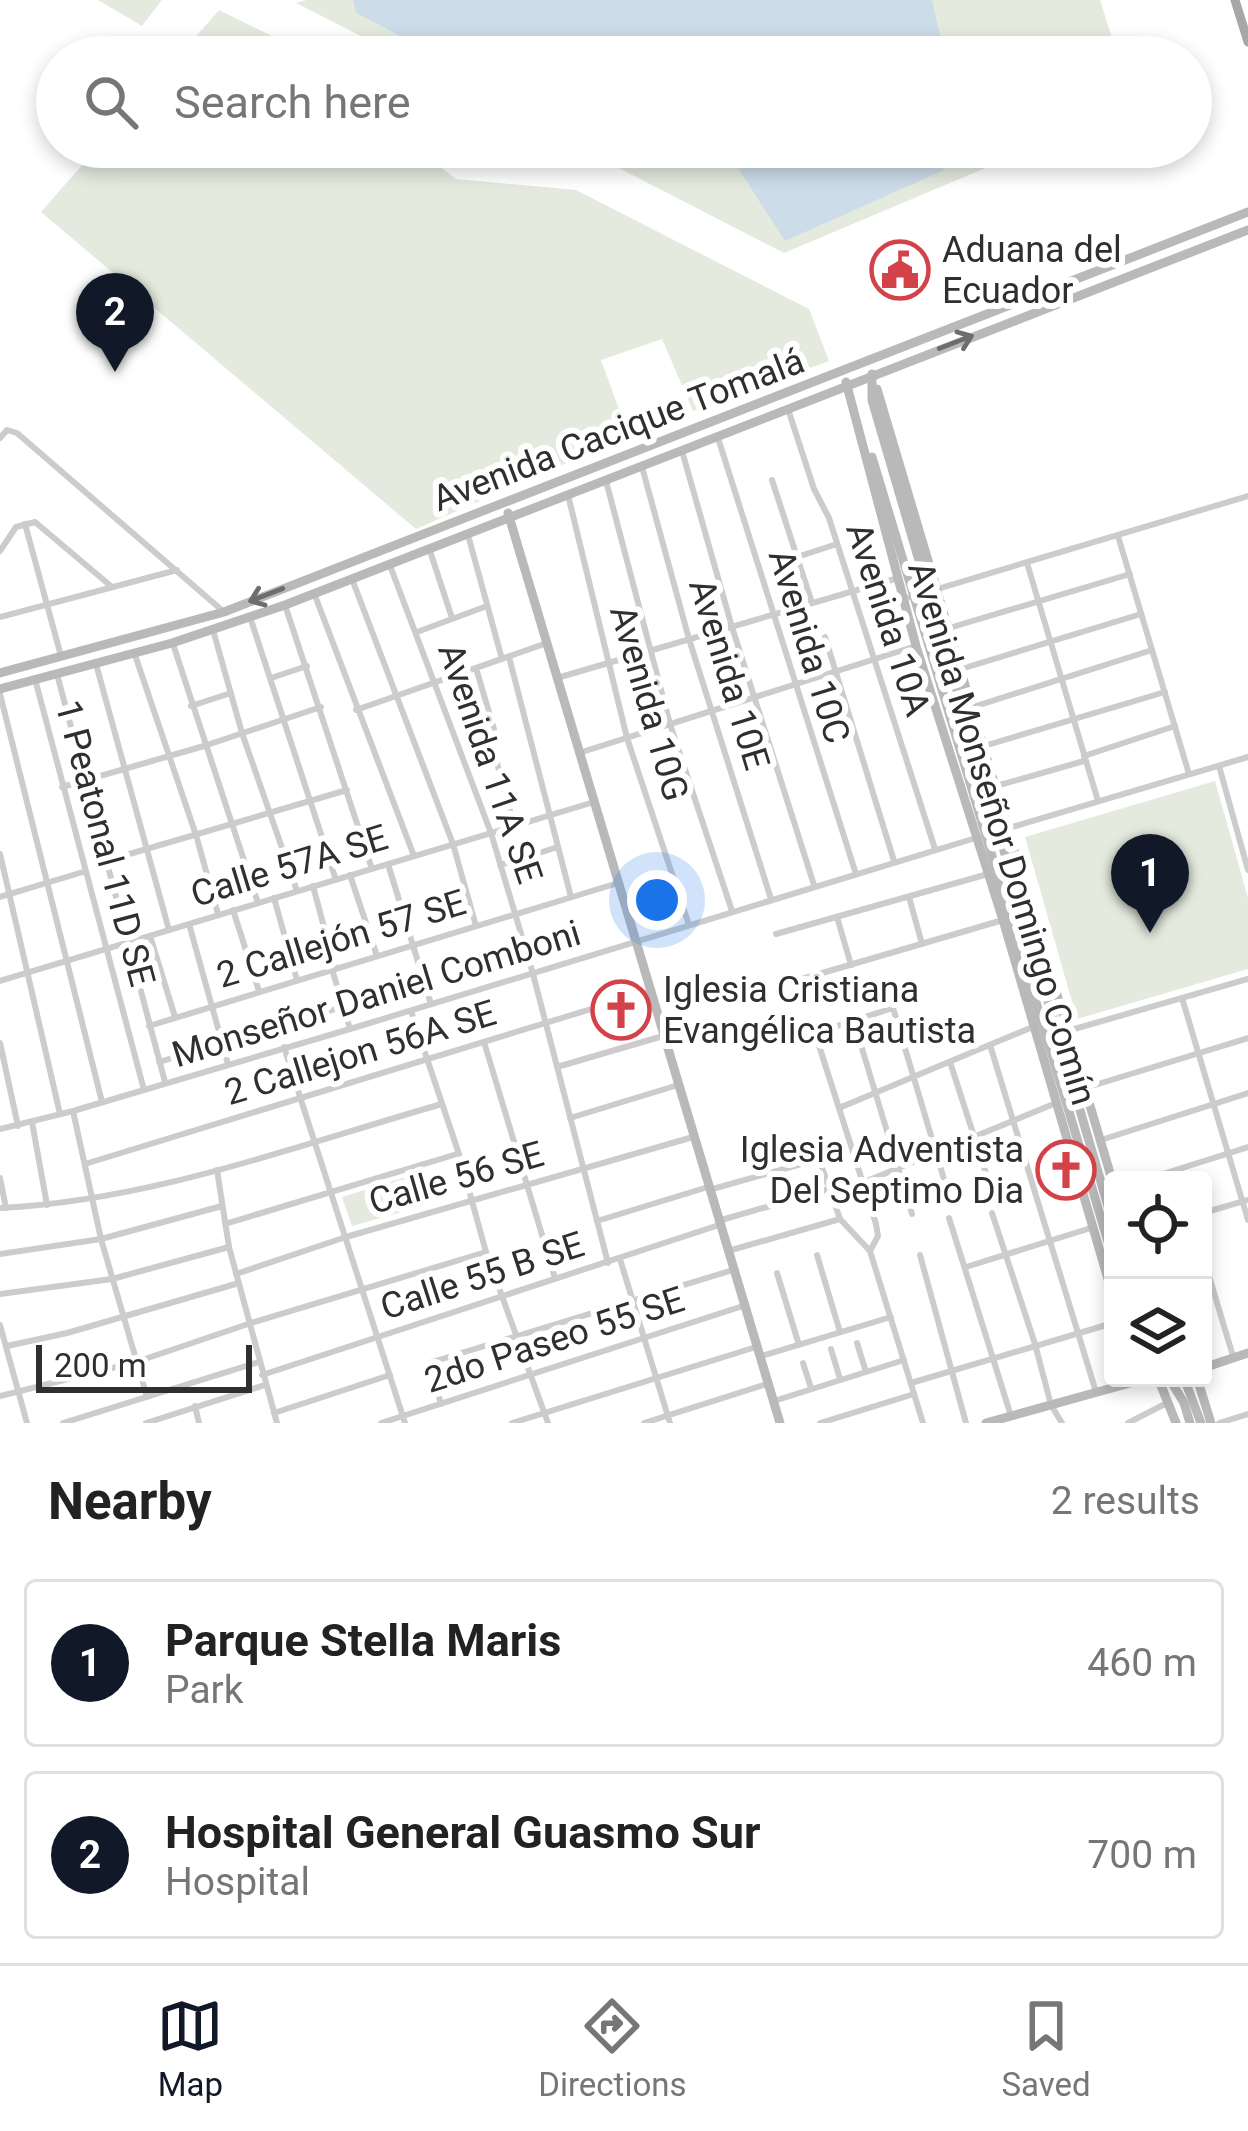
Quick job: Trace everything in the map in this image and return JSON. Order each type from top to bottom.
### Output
[{"type":"main road","points":[[1235,0],[1248,42]]},
{"type":"main road","name":"Avenida Cacique Tomalá","points":[[0,673],[224,612],[1248,212]]},
{"type":"main road","name":"Avenida Cacique Tomalá","points":[[0,692],[172,643],[285,604],[1248,230]]},
{"type":"main road","name":"Avenida Monseñor Domingo Comín","points":[[868,361],[872,400],[930,591],[987,834],[988,874],[1057,1103],[1103,1224]]},
{"type":"main road","name":"Avenida Monseñor Domingo Comín","points":[[843,371],[898,578],[908,598],[916,646],[1085,1088],[1110,1171]]},
{"type":"main road","name":"Avenida Monseñor Domingo Comín","points":[[847,384],[858,408],[908,598],[987,834],[1103,1224]]},
{"type":"main road","points":[[505,502],[780,1423]]},
{"type":"main road","name":"Avenida Monseñor Domingo Comín","points":[[930,591],[1009,828],[1063,1032],[1111,1279]]},
{"type":"main road","points":[[1212,1365],[1248,1353]]},
{"type":"main road","points":[[986,1423],[1115,1387]]},
{"type":"main road","points":[[1163,1387],[1176,1423]]},
{"type":"main road","points":[[1174,1387],[1190,1423]]},
{"type":"main road","points":[[1187,1387],[1201,1423]]},
{"type":"main road","points":[[1201,1387],[1215,1423]]},
{"type":"street","name":"Avenida 10A","points":[[788,407],[935,849]]},
{"type":"street","points":[[0,438],[7,430],[17,433],[224,612]]},
{"type":"street","name":"Avenida 10C","points":[[717,434],[855,872]]},
{"type":"street","points":[[681,448],[753,698],[814,885]]},
{"type":"street","name":"Avenida 10E","points":[[640,464],[771,899]]},
{"type":"street","points":[[606,477],[670,724],[733,912]]},
{"type":"street","points":[[772,480],[812,603]]},
{"type":"street","name":"Avenida 10G","points":[[567,492],[627,738],[689,926]]},
{"type":"street","points":[[908,598],[1248,496]]},
{"type":"street","points":[[25,524],[61,656]]},
{"type":"street","points":[[0,551],[13,530],[39,524],[112,587]]},
{"type":"street","points":[[467,531],[571,897]]},
{"type":"street","points":[[1118,536],[1189,775]]},
{"type":"street","points":[[797,557],[837,544]]},
{"type":"street","points":[[428,546],[452,618]]},
{"type":"street","name":"Avenida 11A SE","points":[[389,562],[490,833],[533,974],[608,1263]]},
{"type":"street","points":[[1028,563],[1098,802]]},
{"type":"street","points":[[0,617],[177,570]]},
{"type":"street","points":[[946,629],[1130,574]]},
{"type":"street","points":[[351,577],[453,844],[476,926]]},
{"type":"street","points":[[557,678],[898,578]]},
{"type":"street","points":[[314,593],[414,856]]},
{"type":"street","points":[[285,604],[372,868]]},
{"type":"street","points":[[416,632],[487,606]]},
{"type":"street","points":[[959,669],[1142,614]]},
{"type":"street","points":[[250,616],[336,880]]},
{"type":"street","points":[[213,630],[242,733],[297,891]]},
{"type":"street","points":[[825,637],[894,861]]},
{"type":"street","points":[[172,643],[258,903]]},
{"type":"street","points":[[356,710],[547,643]]},
{"type":"street","points":[[579,753],[916,646]]},
{"type":"street","points":[[971,708],[1152,650]]},
{"type":"street","points":[[135,653],[218,914]]},
{"type":"street","points":[[96,664],[169,930]]},
{"type":"street","points":[[271,678],[307,666]]},
{"type":"street","points":[[476,668],[496,736]]},
{"type":"street","points":[[57,674],[165,1084]]},
{"type":"street","name":"1 Peatonal 11D SE","points":[[35,680],[144,1090]]},
{"type":"street","points":[[0,692],[102,1102]]},
{"type":"street","points":[[983,746],[1165,692]]},
{"type":"street","points":[[191,706],[231,693]]},
{"type":"street","points":[[62,787],[321,707]]},
{"type":"street","points":[[996,786],[1175,726]]},
{"type":"street","name":"Monseñor Daniel Comboni","points":[[0,1129],[350,1030],[855,872],[1248,757]]},
{"type":"street","points":[[497,763],[514,826]]},
{"type":"street","points":[[1219,766],[1248,870]]},
{"type":"street","points":[[108,861],[347,790]]},
{"type":"street","name":"Calle 57A SE","points":[[0,981],[594,802]]},
{"type":"street","points":[[500,866],[558,848]]},
{"type":"street","points":[[0,854],[60,1115]]},
{"type":"street","points":[[388,864],[431,1004]]},
{"type":"street","points":[[0,897],[83,872]]},
{"type":"street","points":[[776,934],[988,874]]},
{"type":"street","points":[[350,875],[377,956]]},
{"type":"street","name":"2 Callejón 57 SE","points":[[149,1026],[618,883]]},
{"type":"street","points":[[313,886],[350,1030]]},
{"type":"street","points":[[909,897],[922,944]]},
{"type":"street","points":[[274,898],[297,980]]},
{"type":"street","points":[[232,910],[259,992]]},
{"type":"street","points":[[837,916],[850,965]]},
{"type":"street","points":[[795,981],[1003,920]]},
{"type":"street","points":[[189,924],[228,1064]]},
{"type":"street","points":[[149,936],[175,1017]]},
{"type":"street","points":[[1063,1032],[1248,979]]},
{"type":"street","points":[[159,1062],[425,982]]},
{"type":"street","name":"2 Callejon 56A SE","points":[[86,1164],[650,991]]},
{"type":"street","points":[[1182,998],[1248,1220]]},
{"type":"street","points":[[870,1251],[878,1237],[815,1033],[893,1008],[952,1206]]},
{"type":"street","points":[[411,1010],[486,1252],[548,1423]]},
{"type":"street","points":[[854,1021],[912,1214]]},
{"type":"street","points":[[838,1108],[1034,1026]]},
{"type":"street","points":[[556,1066],[663,1036]]},
{"type":"street","points":[[1085,1088],[1248,1038]]},
{"type":"street","points":[[484,1042],[554,1279]]},
{"type":"street","points":[[0,1043],[18,1126]]},
{"type":"street","points":[[990,1045],[1096,1392]]},
{"type":"street","points":[[284,1047],[404,1419]]},
{"type":"street","points":[[950,1062],[992,1192]]},
{"type":"street","points":[[570,1118],[678,1085]]},
{"type":"street","points":[[1101,1140],[1248,1093]]},
{"type":"street","points":[[862,1183],[1057,1103]]},
{"type":"street","points":[[0,1178],[3,1208],[94,1199],[217,1170],[442,1104]]},
{"type":"street","points":[[73,1111],[101,1239],[147,1397]]},
{"type":"street","points":[[32,1122],[47,1205]]},
{"type":"street","name":"Calle 56 SE","points":[[236,1274],[346,1237],[693,1137]]},
{"type":"street","points":[[1173,1171],[1248,1147]]},
{"type":"street","points":[[225,1224],[459,1154]]},
{"type":"street","points":[[595,1221],[819,1159],[840,1220],[870,1251],[922,1423]]},
{"type":"street","points":[[217,1170],[229,1247],[277,1423]]},
{"type":"street","name":"Calle 55 B SE","points":[[262,1375],[829,1189]]},
{"type":"street","points":[[1212,1210],[1245,1201]]},
{"type":"street","points":[[0,1254],[101,1239],[222,1207]]},
{"type":"street","points":[[992,1213],[1051,1405],[1062,1423]]},
{"type":"street","points":[[950,1218],[1011,1416]]},
{"type":"street","points":[[727,1251],[840,1220]]},
{"type":"street","points":[[966,1267],[1103,1224]]},
{"type":"street","points":[[0,1294],[112,1279],[229,1247]]},
{"type":"street","points":[[0,1396],[136,1362],[486,1252]]},
{"type":"street","points":[[817,1255],[840,1333]]},
{"type":"street","points":[[920,1255],[966,1423]]},
{"type":"street","points":[[620,1259],[669,1419]]},
{"type":"street","points":[[441,1404],[429,1363],[733,1270]]},
{"type":"street","points":[[777,1273],[799,1346]]},
{"type":"street","points":[[1210,1279],[1234,1358]]},
{"type":"street","points":[[7,1346],[239,1283]]},
{"type":"street","name":"2do Paseo 55 SE","points":[[381,1423],[743,1306]]},
{"type":"street","points":[[512,1423],[654,1377],[799,1346],[891,1317]]},
{"type":"street","points":[[910,1383],[1104,1325]]},
{"type":"street","points":[[0,1326],[27,1423]]},
{"type":"street","points":[[857,1343],[866,1372]]},
{"type":"street","points":[[831,1349],[840,1379]]},
{"type":"street","points":[[774,1401],[904,1360]]},
{"type":"street","points":[[63,1423],[259,1362]]},
{"type":"street","points":[[803,1363],[811,1388]]},
{"type":"street","points":[[274,1412],[390,1375]]},
{"type":"street","points":[[146,1423],[265,1384]]},
{"type":"street","points":[[644,1423],[669,1419],[768,1384]]},
{"type":"street","points":[[820,1423],[914,1394]]},
{"type":"street","points":[[1128,1423],[1170,1401]]},
{"type":"street","points":[[195,1406],[199,1423]]},
{"type":"street","points":[[1215,1423],[1248,1414]]},
{"type":"shaded area","points":[[98,0],[162,0],[142,26]]},
{"type":"shaded area","points":[[1100,0],[1111,36],[361,36],[296,3]]},
{"type":"shaded area","points":[[219,10],[272,36],[196,36]]},
{"type":"shaded area","points":[[80,168],[442,168],[456,179],[576,190],[809,309],[829,361],[693,411],[662,339],[601,360],[629,436],[416,529],[41,212]]},
{"type":"shaded area","points":[[619,168],[985,168],[784,253]]},
{"type":"shaded area","points":[[1215,781],[1248,898],[1248,969],[1077,1019],[1025,837]]},
{"type":"shaded area","points":[[409,1176],[416,1208],[352,1226],[342,1197]]},
{"type":"water","points":[[353,0],[932,0],[940,36],[400,36],[356,13]]},
{"type":"water","points":[[738,168],[944,170],[785,241]]},
{"type":"place","name":"Aduana del Ecuador","points":[[900,270]]},
{"type":"place","name":"Hospital General Guasmo Sur","points":[[115,372]]},
{"type":"place","name":"Parque Stella Maris","points":[[1150,933]]},
{"type":"place","name":"Iglesia Cristiana Evangélica Bautista","points":[[621,1010]]},
{"type":"place","name":"Iglesia Adventista Del Septimo Dia","points":[[1066,1170]]}]
